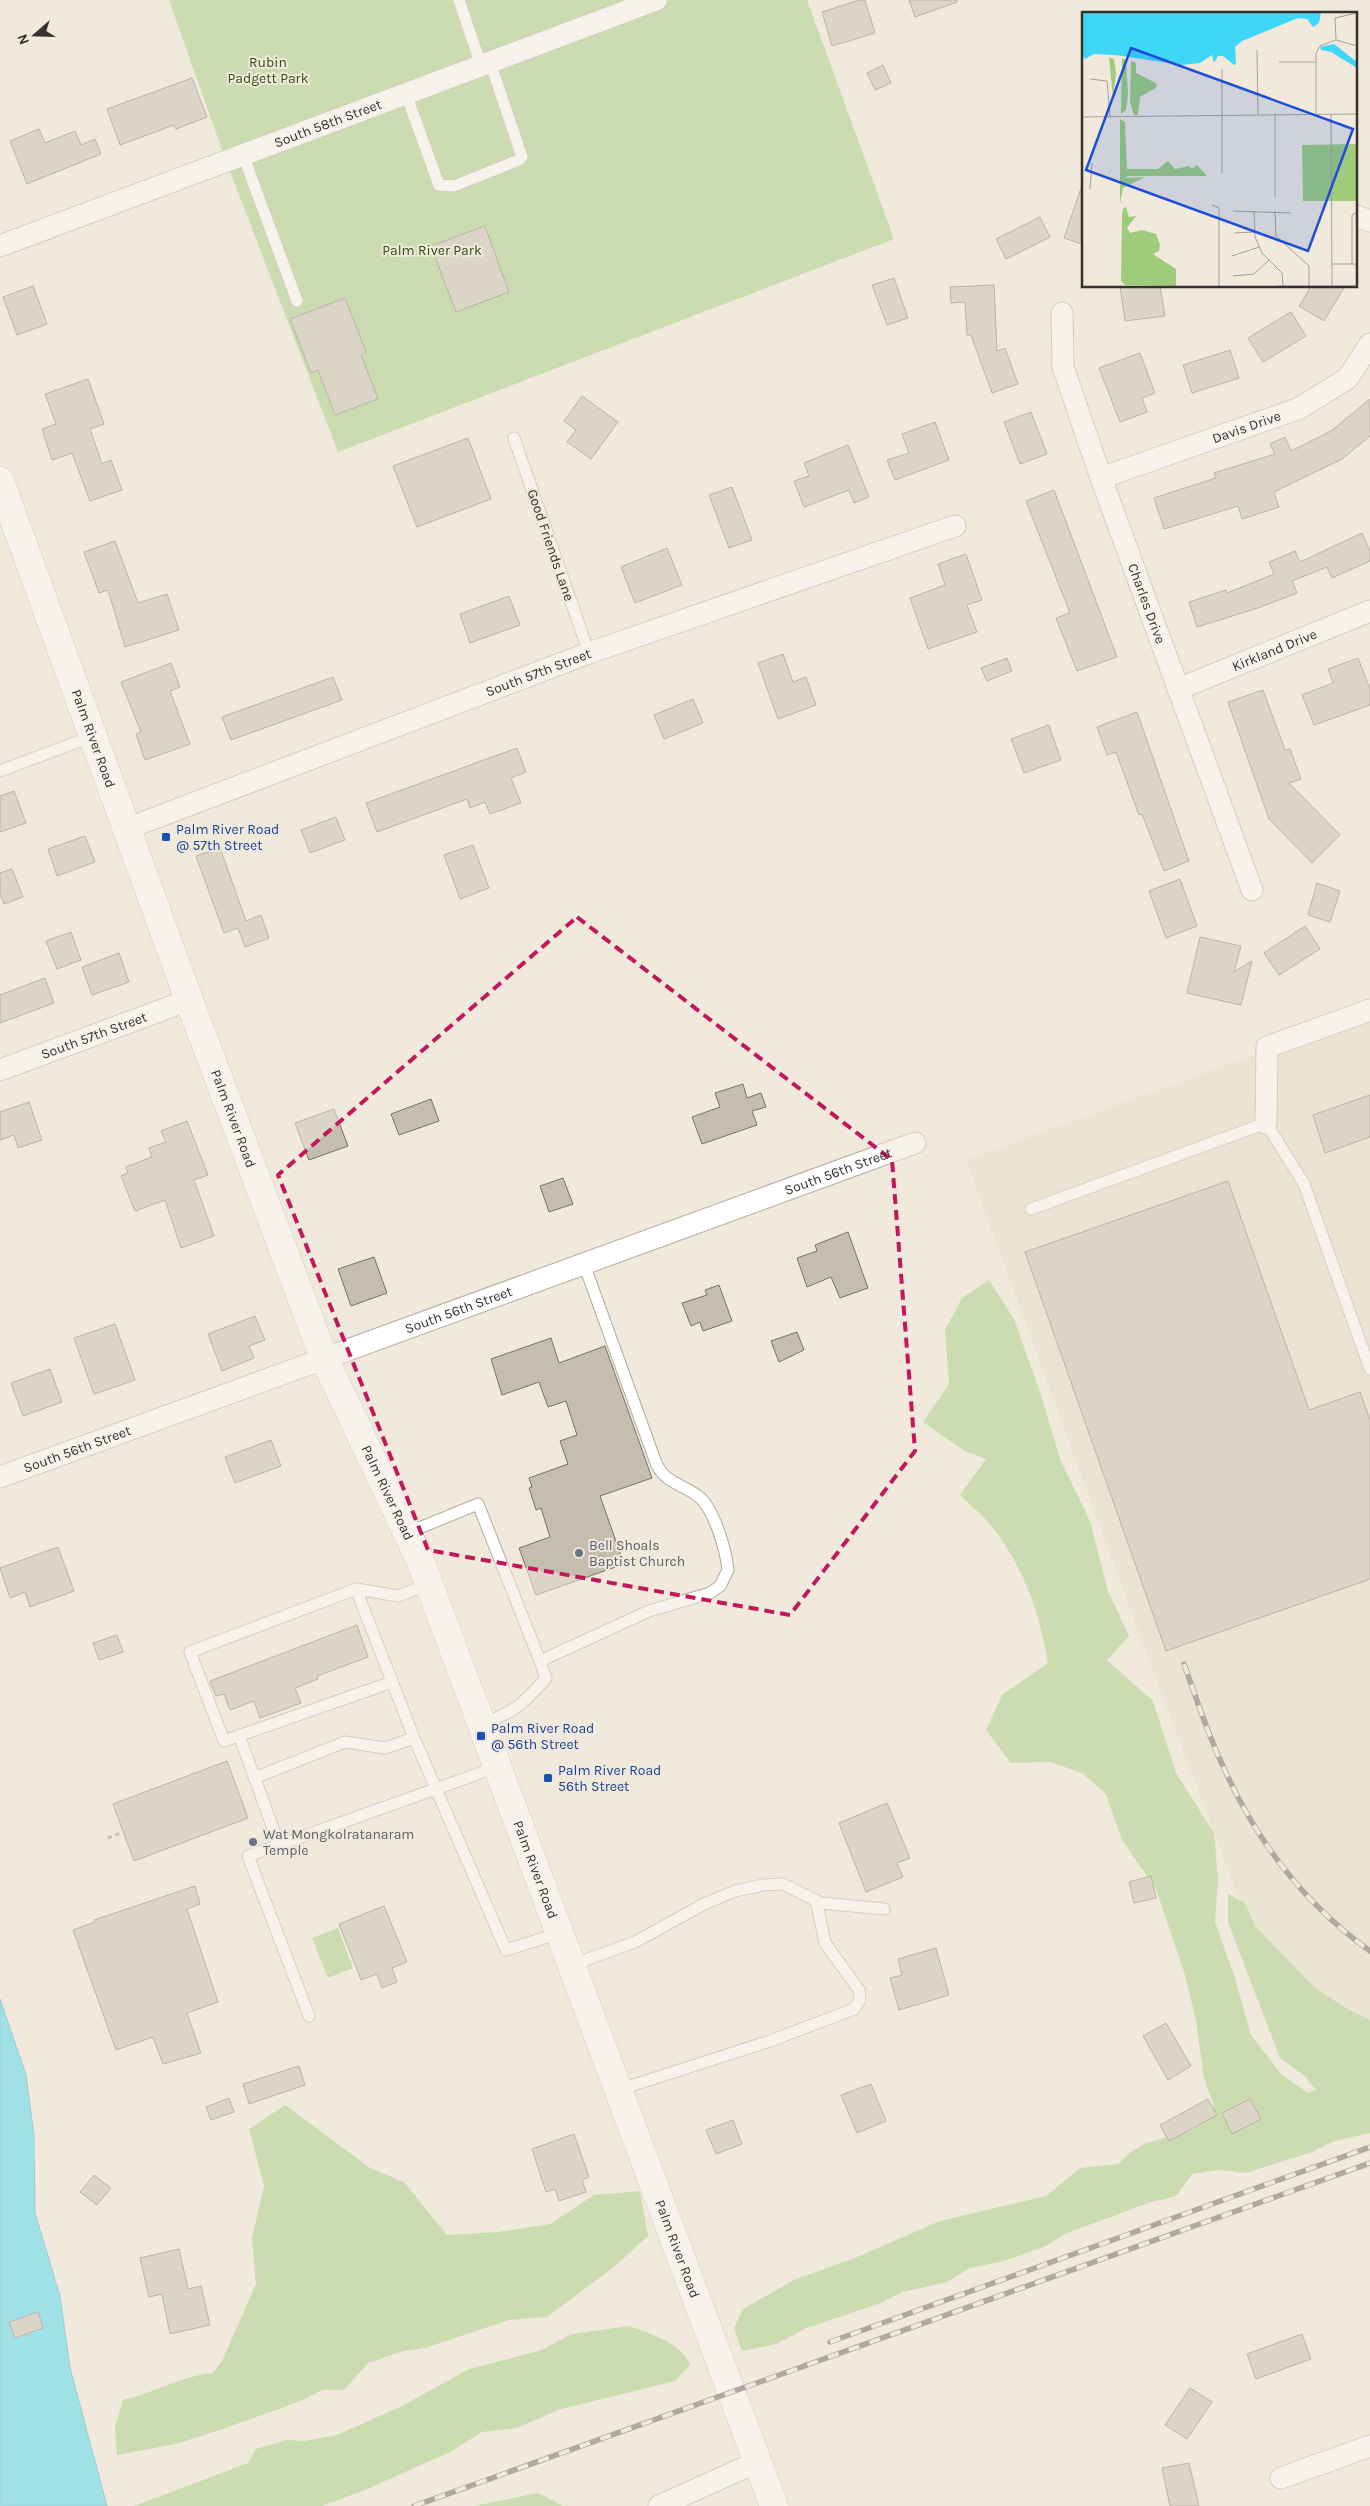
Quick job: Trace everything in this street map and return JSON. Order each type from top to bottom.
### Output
[{"type":"street","name":"South 58th Street","points":[[0,246],[656,0]]},
{"type":"street","points":[[1358,217],[1370,221]]},
{"type":"street","name":"Charles Drive","points":[[1062,313],[1063,367],[1101,478],[1252,890]]},
{"type":"street","name":"Davis Drive","points":[[1101,478],[1300,408],[1348,378],[1370,344]]},
{"type":"street","name":"Palm River Road","points":[[0,481],[189,1000],[324,1358],[407,1533],[429,1584],[774,2506]]},
{"type":"street","name":"South 57th Street","points":[[126,829],[589,653],[955,526]]},
{"type":"street","name":"Kirkland Drive","points":[[1178,689],[1370,611]]},
{"type":"street","name":"South 57th Street","points":[[0,1070],[189,1000]]},
{"type":"street","points":[[1266,1123],[1267,1047],[1370,1010]]},
{"type":"street","name":"South 56th Street","points":[[0,1477],[915,1143]]},
{"type":"street","points":[[1281,2478],[1370,2446]]},
{"type":"street","points":[[659,2506],[757,2462]]},
{"type":"lane","points":[[406,94],[439,185],[454,186],[519,160],[522,157],[459,0]]},
{"type":"lane","points":[[243,155],[297,302]]},
{"type":"lane","name":"Good Friends Lane","points":[[514,438],[589,653]]},
{"type":"lane","points":[[0,771],[93,736]]},
{"type":"lane","points":[[1031,1209],[1266,1123],[1304,1184],[1370,1369]]},
{"type":"lane","points":[[540,1661],[649,1611],[710,1593],[724,1582],[728,1570],[722,1544],[704,1502],[694,1493],[669,1481],[660,1472],[584,1264]]},
{"type":"lane","points":[[407,1533],[478,1504],[540,1661],[546,1678],[527,1701],[506,1715],[482,1724]]},
{"type":"lane","points":[[392,1682],[224,1741],[190,1652],[356,1589],[398,1596],[429,1584]]},
{"type":"lane","points":[[356,1589],[414,1738],[506,1950],[560,1933]]},
{"type":"lane","points":[[239,1736],[279,1845]]},
{"type":"lane","points":[[254,1778],[344,1742],[385,1748],[414,1738]]},
{"type":"lane","points":[[309,2016],[248,1856],[497,1766]]},
{"type":"lane","points":[[572,1965],[635,1942],[682,1914],[735,1892],[783,1884],[816,1900],[884,1909]]},
{"type":"lane","points":[[618,2090],[770,2041],[854,2009],[860,2000],[859,1990],[825,1942],[816,1900]]},
{"type":"path","points":[[108,1838],[123,1832]]},
{"type":"highlighted area","points":[[577,917],[892,1160],[915,1451],[790,1615],[428,1550],[278,1175]]},
{"type":"shaded area","points":[[1370,1013],[1370,2130],[1331,2143],[1141,1639],[966,1160]]},
{"type":"green space","name":"Palm River Park","points":[[169,0],[807,0],[894,239],[338,452],[226,161]]},
{"type":"green space","points":[[989,1280],[1014,1319],[1041,1395],[1060,1459],[1090,1521],[1108,1591],[1129,1636],[1107,1660],[1153,1701],[1176,1773],[1214,1833],[1218,1879],[1215,1922],[1234,1975],[1251,2035],[1281,2074],[1308,2093],[1317,2090],[1305,2076],[1280,2058],[1228,1922],[1228,1894],[1245,1903],[1255,1926],[1315,1988],[1349,2010],[1370,2020],[1370,2133],[1334,2141],[1312,2152],[1246,2173],[1219,2170],[1192,2174],[1176,2196],[1148,2203],[1067,2233],[1046,2246],[1004,2261],[970,2268],[947,2282],[903,2292],[881,2303],[807,2328],[776,2344],[742,2351],[734,2328],[743,2309],[794,2280],[857,2257],[940,2221],[1046,2196],[1080,2168],[1118,2164],[1131,2152],[1144,2144],[1191,2130],[1214,2106],[1204,2078],[1196,2020],[1185,1975],[1156,1889],[1122,1840],[1106,1794],[1082,1773],[1050,1762],[1011,1763],[986,1730],[1002,1695],[1048,1663],[1045,1645],[1029,1592],[1014,1559],[982,1515],[960,1495],[986,1459],[965,1451],[923,1422],[949,1384],[945,1330],[962,1298]]},
{"type":"green space","points":[[338,1928],[353,1968],[328,1978],[312,1938]]},
{"type":"green space","points":[[285,2105],[370,2168],[404,2182],[447,2235],[498,2232],[550,2224],[594,2195],[640,2191],[648,2236],[615,2266],[547,2317],[509,2320],[425,2348],[403,2351],[368,2363],[344,2390],[323,2390],[303,2400],[176,2444],[117,2455],[115,2427],[123,2400],[179,2381],[213,2373],[223,2359],[256,2284],[252,2238],[264,2186],[249,2129]]},
{"type":"green space","points":[[629,2326],[664,2340],[680,2350],[690,2365],[675,2381],[558,2410],[517,2428],[482,2432],[450,2452],[365,2490],[322,2506],[134,2506],[248,2463],[256,2449],[287,2440],[305,2441],[337,2435],[402,2406],[469,2369],[539,2351],[572,2334]]},
{"type":"green space","points":[[538,2493],[563,2506],[474,2506]]},
{"type":"water","points":[[0,1999],[26,2075],[34,2136],[35,2213],[60,2296],[70,2368],[107,2506],[0,2506]]},
{"type":"building","points":[[859,0],[865,0],[875,33],[832,46],[822,12]]},
{"type":"building","points":[[909,0],[957,0],[957,2],[915,17]]},
{"type":"building","points":[[883,65],[891,83],[875,90],[867,73]]},
{"type":"building","points":[[192,78],[207,117],[176,129],[174,125],[120,145],[107,109]]},
{"type":"building","points":[[39,129],[45,143],[75,131],[81,145],[95,139],[101,154],[27,184],[10,141]]},
{"type":"building","points":[[1081,188],[1082,188],[1082,244],[1064,238]]},
{"type":"building","points":[[1040,217],[1050,237],[1006,259],[996,239]]},
{"type":"building","points":[[485,226],[509,292],[456,312],[431,246]]},
{"type":"building","points":[[894,278],[908,318],[887,325],[872,285]]},
{"type":"building","points":[[994,285],[997,351],[1005,348],[1018,384],[992,393],[971,335],[967,335],[965,302],[951,303],[950,287]]},
{"type":"building","points":[[33,286],[47,324],[17,335],[3,297]]},
{"type":"building","points":[[1120,288],[1160,288],[1165,316],[1125,321]]},
{"type":"building","points":[[1310,288],[1344,288],[1324,321],[1299,306]]},
{"type":"building","points":[[345,298],[366,352],[361,355],[378,399],[335,415],[318,370],[311,373],[290,319]]},
{"type":"building","points":[[1291,312],[1306,336],[1263,362],[1248,338]]},
{"type":"building","points":[[1230,350],[1239,378],[1192,393],[1183,365]]},
{"type":"building","points":[[1140,353],[1155,393],[1142,398],[1147,412],[1120,422],[1099,368]]},
{"type":"building","points":[[88,379],[104,424],[90,429],[102,464],[111,460],[122,490],[90,501],[72,453],[52,460],[42,429],[56,424],[45,394]]},
{"type":"building","points":[[582,396],[618,422],[591,459],[567,442],[576,430],[564,421]]},
{"type":"building","points":[[1370,399],[1370,436],[1342,459],[1274,492],[1279,507],[1242,519],[1238,506],[1164,529],[1154,498],[1216,478],[1214,473],[1275,454],[1270,444],[1285,437],[1291,451],[1331,431]]},
{"type":"building","points":[[1031,412],[1047,454],[1020,464],[1004,422]]},
{"type":"building","points":[[935,422],[949,460],[895,480],[887,460],[909,453],[902,434]]},
{"type":"building","points":[[468,438],[491,499],[417,527],[393,466]]},
{"type":"building","points":[[848,445],[869,497],[854,503],[849,490],[804,507],[794,481],[809,476],[804,463]]},
{"type":"building","points":[[732,487],[752,540],[729,548],[709,495]]},
{"type":"building","points":[[1054,490],[1117,657],[1077,671],[1056,618],[1070,613],[1026,501]]},
{"type":"building","points":[[1362,533],[1370,551],[1370,561],[1332,578],[1327,567],[1292,581],[1297,593],[1258,608],[1197,627],[1189,602],[1226,590],[1227,593],[1274,574],[1269,562],[1295,551],[1300,562]]},
{"type":"building","points":[[115,541],[138,603],[167,594],[179,630],[125,647],[108,590],[99,593],[84,552]]},
{"type":"building","points":[[667,548],[682,585],[635,603],[621,567]]},
{"type":"building","points":[[966,554],[982,600],[967,605],[977,632],[928,649],[910,598],[945,585],[938,564]]},
{"type":"building","points":[[509,596],[520,625],[470,643],[460,614]]},
{"type":"building","points":[[783,654],[793,682],[806,677],[816,705],[778,719],[758,663]]},
{"type":"building","points":[[1007,658],[1012,671],[987,681],[981,668]]},
{"type":"building","points":[[1358,658],[1370,689],[1370,705],[1314,725],[1302,695],[1333,683],[1328,669]]},
{"type":"building","points":[[171,663],[180,687],[170,691],[190,744],[145,760],[136,734],[141,732],[121,682]]},
{"type":"building","points":[[333,677],[342,700],[231,740],[222,717]]},
{"type":"building","points":[[1263,690],[1285,750],[1290,749],[1301,779],[1289,783],[1340,835],[1312,863],[1269,819],[1228,702]]},
{"type":"building","points":[[693,699],[703,723],[664,739],[654,715]]},
{"type":"building","points":[[1137,712],[1189,861],[1164,871],[1142,814],[1139,815],[1116,752],[1107,755],[1097,727]]},
{"type":"building","points":[[1049,725],[1061,760],[1024,773],[1011,739]]},
{"type":"building","points":[[517,748],[526,772],[511,778],[521,803],[490,814],[485,802],[470,808],[467,799],[377,832],[366,803]]},
{"type":"building","points":[[14,791],[26,823],[0,832],[0,796]]},
{"type":"building","points":[[336,817],[345,840],[310,853],[301,830]]},
{"type":"building","points":[[85,836],[95,862],[57,876],[48,849]]},
{"type":"building","points":[[473,845],[489,888],[460,899],[444,855]]},
{"type":"building","points":[[220,848],[246,921],[261,915],[269,938],[245,947],[238,928],[224,933],[196,856]]},
{"type":"building","points":[[12,869],[23,897],[4,904],[0,894],[0,873]]},
{"type":"building","points":[[1180,879],[1197,926],[1166,938],[1149,891]]},
{"type":"building","points":[[1317,883],[1340,891],[1330,922],[1308,915]]},
{"type":"building","points":[[1305,926],[1320,949],[1279,975],[1264,953]]},
{"type":"building","points":[[71,932],[81,960],[57,969],[46,941]]},
{"type":"building","points":[[1200,937],[1241,946],[1234,972],[1252,961],[1241,1005],[1187,993]]},
{"type":"building","points":[[119,953],[129,982],[92,995],[82,967]]},
{"type":"building","points":[[45,978],[54,1003],[0,1023],[0,995]]},
{"type":"building","points":[[743,1084],[747,1098],[761,1093],[766,1107],[752,1111],[757,1125],[702,1144],[692,1117],[720,1107],[715,1093]]},
{"type":"building","points":[[1370,1095],[1370,1137],[1325,1153],[1313,1115]]},
{"type":"building","points":[[431,1099],[439,1121],[399,1135],[391,1114]]},
{"type":"building","points":[[29,1102],[42,1140],[18,1148],[14,1135],[0,1140],[0,1112]]},
{"type":"building","points":[[334,1109],[348,1146],[309,1160],[295,1123]]},
{"type":"building","points":[[187,1121],[208,1175],[194,1180],[214,1236],[181,1248],[165,1200],[135,1211],[121,1176],[128,1173],[126,1167],[152,1157],[149,1148],[166,1142],[161,1131]]},
{"type":"building","points":[[563,1178],[573,1204],[549,1212],[540,1186]]},
{"type":"building","points":[[1228,1181],[1309,1410],[1360,1392],[1370,1420],[1370,1579],[1166,1651],[1025,1252]]},
{"type":"building","points":[[848,1232],[868,1288],[840,1298],[831,1277],[807,1287],[797,1258],[817,1251],[815,1245]]},
{"type":"building","points":[[374,1257],[387,1293],[351,1306],[338,1269]]},
{"type":"building","points":[[719,1285],[732,1321],[703,1331],[700,1322],[691,1326],[682,1303],[707,1295],[705,1290]]},
{"type":"building","points":[[255,1316],[265,1340],[249,1346],[254,1358],[222,1371],[208,1334]]},
{"type":"building","points":[[115,1324],[135,1380],[94,1394],[74,1338]]},
{"type":"building","points":[[797,1332],[804,1350],[779,1362],[771,1341]]},
{"type":"building","points":[[551,1338],[559,1363],[605,1346],[652,1478],[600,1496],[624,1564],[536,1595],[519,1548],[550,1537],[541,1508],[536,1510],[529,1488],[532,1487],[529,1478],[568,1464],[560,1441],[577,1435],[566,1401],[548,1407],[539,1382],[502,1395],[491,1359]]},
{"type":"building","points":[[50,1369],[62,1402],[23,1416],[11,1383]]},
{"type":"building","points":[[271,1440],[281,1466],[235,1483],[225,1457]]},
{"type":"building","points":[[58,1547],[74,1591],[30,1607],[25,1592],[10,1598],[0,1568]]},
{"type":"building","points":[[357,1625],[368,1657],[317,1676],[318,1679],[295,1688],[301,1703],[260,1718],[254,1701],[230,1710],[224,1694],[216,1696],[210,1681]]},
{"type":"building","points":[[117,1635],[123,1652],[99,1660],[93,1643]]},
{"type":"building","points":[[227,1761],[248,1818],[134,1861],[113,1804]]},
{"type":"building","points":[[887,1803],[910,1858],[897,1863],[903,1877],[866,1892],[839,1823]]},
{"type":"building","points":[[1151,1876],[1156,1898],[1134,1903],[1129,1882]]},
{"type":"building","points":[[195,1886],[200,1904],[187,1909],[218,2002],[187,2013],[201,2053],[163,2064],[153,2037],[116,2050],[73,1930],[95,1922],[94,1920]]},
{"type":"building","points":[[384,1906],[407,1962],[392,1968],[397,1982],[382,1988],[377,1974],[361,1980],[339,1924]]},
{"type":"building","points":[[936,1948],[949,1995],[899,2010],[890,1978],[902,1975],[898,1959]]},
{"type":"building","points":[[1166,2023],[1191,2066],[1168,2080],[1143,2036]]},
{"type":"building","points":[[299,2066],[305,2085],[249,2104],[243,2084]]},
{"type":"building","points":[[871,2084],[886,2121],[857,2133],[841,2095]]},
{"type":"building","points":[[229,2098],[234,2112],[211,2120],[206,2107]]},
{"type":"building","points":[[1208,2099],[1217,2115],[1169,2141],[1160,2125]]},
{"type":"building","points":[[1250,2099],[1261,2119],[1232,2134],[1222,2113]]},
{"type":"building","points":[[733,2120],[742,2144],[716,2154],[706,2130]]},
{"type":"building","points":[[574,2134],[589,2177],[582,2180],[586,2192],[559,2201],[555,2189],[546,2192],[532,2149]]},
{"type":"building","points":[[94,2175],[111,2188],[97,2205],[80,2192]]},
{"type":"building","points":[[179,2249],[188,2289],[201,2286],[210,2325],[170,2334],[162,2294],[149,2297],[140,2258]]},
{"type":"building","points":[[38,2312],[43,2328],[15,2338],[9,2322]]},
{"type":"building","points":[[1302,2334],[1311,2359],[1256,2379],[1247,2354]]},
{"type":"building","points":[[1190,2388],[1212,2402],[1187,2439],[1165,2425]]},
{"type":"building","points":[[1189,2463],[1199,2506],[1170,2506],[1162,2468]]},
{"type":"railway","points":[[1184,1664],[1222,1764],[1235,1792],[1266,1843],[1302,1891],[1323,1912],[1370,1951]]},
{"type":"railway","points":[[830,2342],[1370,2147]]},
{"type":"railway","points":[[414,2506],[1370,2163]]},
{"type":"place","name":"Palm River Road @ 57th Street","points":[[166,837]]},
{"type":"place","name":"Bell Shoals Baptist Church","points":[[579,1553]]},
{"type":"place","name":"Palm River Road @ 56th Street","points":[[481,1736]]},
{"type":"place","name":"Palm River Road 56th Street","points":[[548,1778]]},
{"type":"place","name":"Wat Mongkolratanaram Temple","points":[[253,1842]]},
{"type":"park label","name":"Rubin Padgett Park","points":[[268,70]]}]
